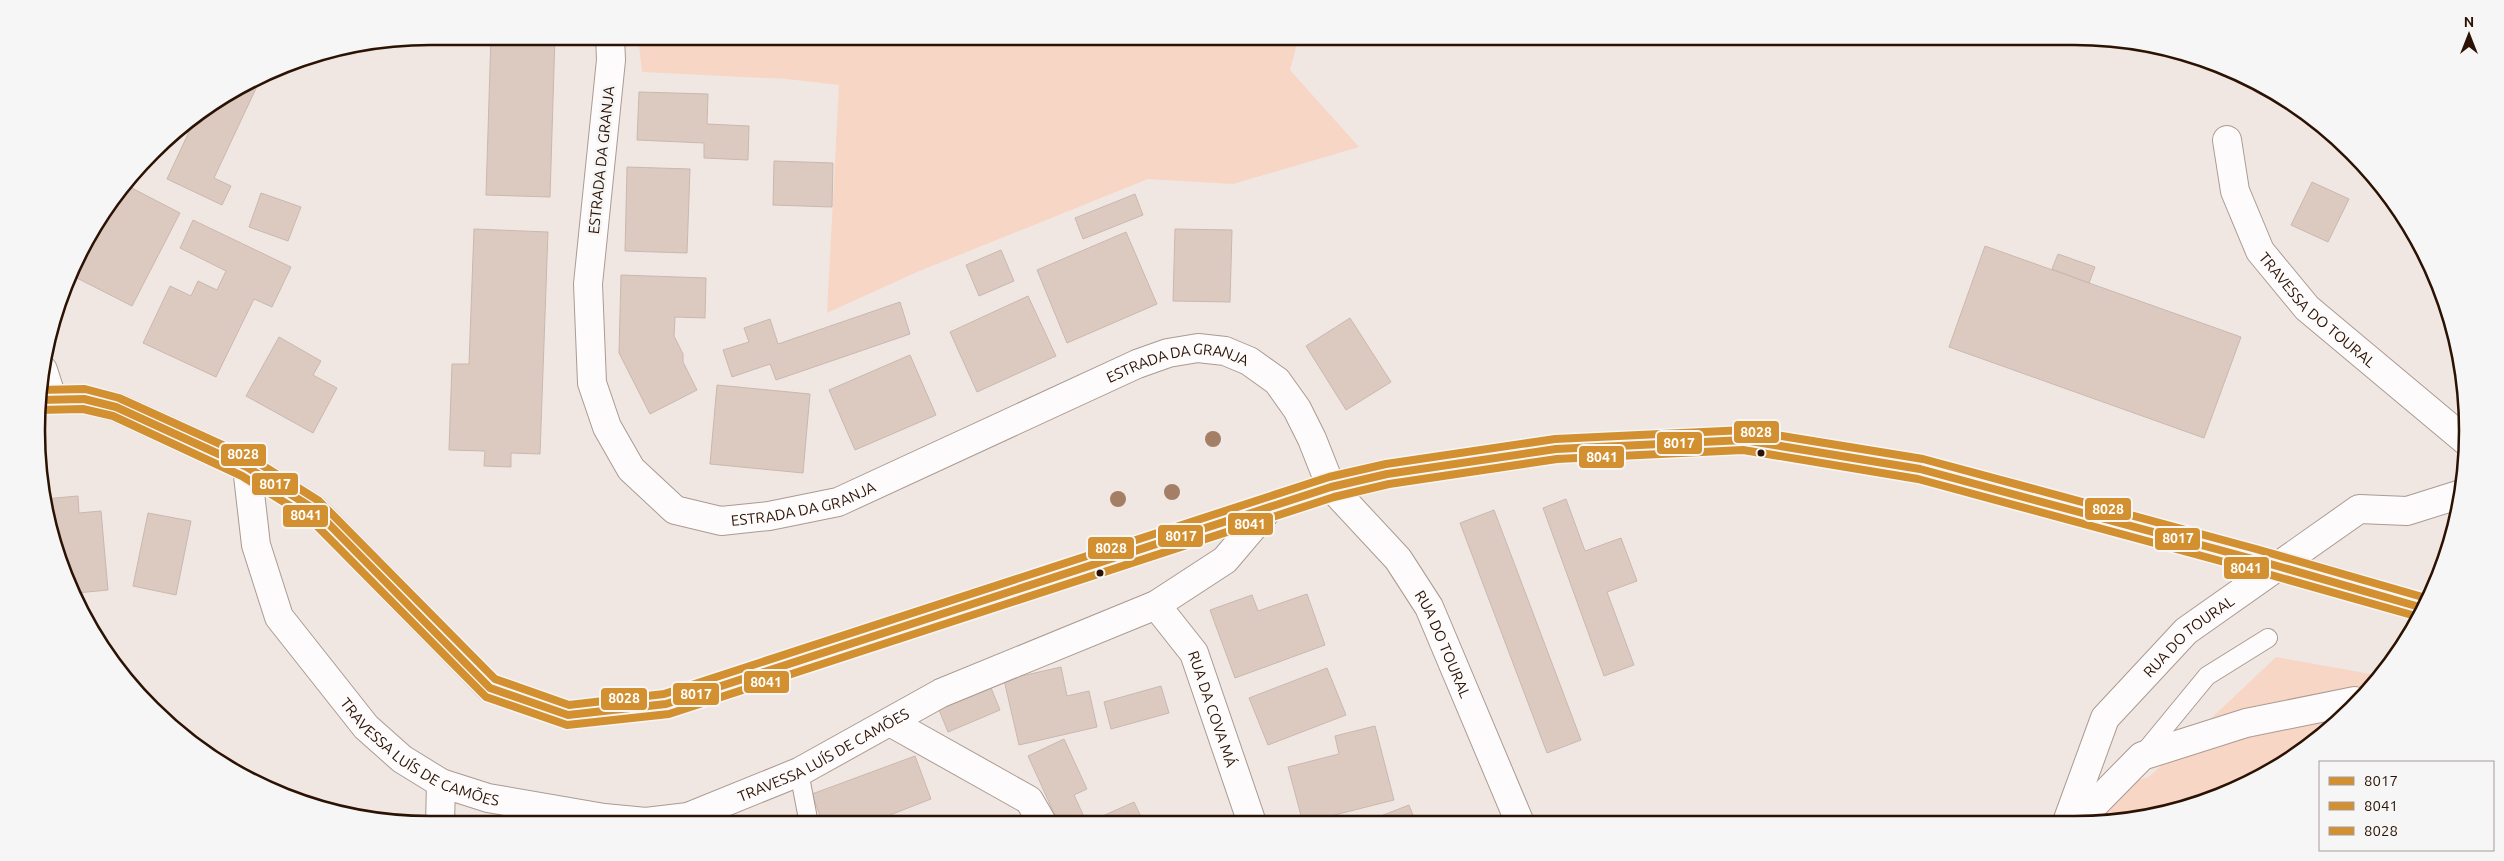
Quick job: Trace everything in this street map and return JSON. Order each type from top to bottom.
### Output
[{"type":"main road","points":[[46,399],[84,399],[116,408],[247,468],[314,510],[490,688],[568,715],[666,704],[1332,487],[1387,474],[1556,449],[1744,440],[1920,469],[2253,559],[2416,606]]},
{"type":"street","name":"ESTRADA DA GRANJA","points":[[610,45],[611,60],[588,284],[592,383],[608,427],[632,469],[676,510],[721,522],[769,516],[838,502],[1137,364],[1168,354],[1198,348],[1225,351],[1249,361],[1277,381],[1296,409],[1312,439],[1332,487]]},
{"type":"street","name":"TRAVESSA DO TOURAL","points":[[2226,140],[2235,191],[2260,251],[2307,308],[2459,435]]},
{"type":"street","name":"TRAVESSA LUÍS DE CAMÕES","points":[[247,468],[256,545],[280,618],[366,727],[402,758],[441,783],[496,799],[593,816]]},
{"type":"street","name":"RUA DO TOURAL","points":[[1332,487],[1398,559],[1429,607],[1517,816]]},
{"type":"street","name":"RUA DO TOURAL","points":[[2069,816],[2105,718],[2186,631],[2359,510],[2407,511],[2454,496]]},
{"type":"street","name":"TRAVESSA LUÍS DE CAMÕES","points":[[690,816],[799,772],[941,692],[1156,605],[1225,560],[1270,507]]},
{"type":"street","name":"RUA DA COVA MÁ","points":[[1156,605],[1194,653],[1250,816]]},
{"type":"street","points":[[2083,816],[2142,756],[2246,722],[2346,703]]},
{"type":"street","points":[[890,722],[1029,800],[1038,816]]},
{"type":"street","points":[[440,816],[441,783]]},
{"type":"lane","points":[[2142,756],[2207,676],[2268,638]]},
{"type":"lane","points":[[799,772],[808,816]]},
{"type":"shaded area","points":[[639,45],[1297,45],[1290,70],[1359,147],[1233,184],[1148,179],[917,272],[827,313],[839,85],[787,79],[642,72]]},
{"type":"shaded area","points":[[2276,657],[2372,674],[2346,703],[2308,736],[2288,751],[2244,776],[2221,787],[2173,803],[2149,809],[2102,815],[2131,782],[2149,777]]},
{"type":"building","points":[[491,45],[555,45],[550,197],[486,195]]},
{"type":"building","points":[[257,87],[214,178],[231,186],[222,205],[167,179],[190,130],[216,110]]},
{"type":"building","points":[[639,92],[708,94],[707,124],[749,126],[748,160],[704,158],[704,143],[637,140]]},
{"type":"building","points":[[774,161],[833,163],[832,207],[773,205]]},
{"type":"building","points":[[627,167],[690,169],[687,253],[625,251]]},
{"type":"building","points":[[2312,182],[2349,199],[2328,242],[2291,225]]},
{"type":"building","points":[[131,188],[180,213],[132,306],[76,278],[110,216]]},
{"type":"building","points":[[261,193],[301,207],[288,241],[249,227]]},
{"type":"building","points":[[1135,194],[1143,215],[1083,239],[1075,218]]},
{"type":"building","points":[[193,220],[291,267],[272,307],[254,299],[216,377],[143,343],[170,286],[191,296],[198,281],[217,290],[226,271],[180,248]]},
{"type":"building","points":[[474,229],[548,232],[540,454],[511,453],[511,467],[484,466],[485,451],[449,450],[452,364],[469,364]]},
{"type":"building","points":[[1175,229],[1232,230],[1230,302],[1173,301]]},
{"type":"building","points":[[1126,232],[1157,304],[1067,343],[1037,270]]},
{"type":"building","points":[[1985,246],[2241,337],[2204,438],[1949,347]]},
{"type":"building","points":[[1001,250],[1014,281],[979,296],[966,265]]},
{"type":"building","points":[[2058,254],[2095,267],[2089,283],[2052,269]]},
{"type":"building","points":[[621,275],[706,278],[705,318],[675,317],[674,336],[683,354],[683,362],[697,390],[650,414],[619,353]]},
{"type":"building","points":[[1028,296],[1056,356],[977,392],[950,332]]},
{"type":"building","points":[[900,302],[910,334],[776,380],[770,364],[732,377],[723,350],[749,342],[744,328],[770,319],[778,344]]},
{"type":"building","points":[[1350,318],[1391,382],[1346,410],[1306,346]]},
{"type":"building","points":[[279,337],[321,361],[313,375],[337,388],[313,433],[246,396]]},
{"type":"building","points":[[910,355],[936,415],[855,450],[829,390]]},
{"type":"building","points":[[717,385],[810,394],[803,473],[710,464]]},
{"type":"building","points":[[78,496],[79,513],[101,511],[108,590],[81,593],[65,554],[51,498]]},
{"type":"building","points":[[1566,499],[1585,551],[1621,538],[1637,581],[1607,592],[1634,665],[1604,676],[1543,508]]},
{"type":"building","points":[[1494,510],[1581,740],[1547,753],[1460,523]]},
{"type":"building","points":[[148,513],[191,521],[176,595],[133,586]]},
{"type":"building","points":[[1307,594],[1325,645],[1235,678],[1210,610],[1252,595],[1258,611]]},
{"type":"building","points":[[1061,667],[1067,696],[1089,691],[1097,727],[1019,745],[1004,680]]},
{"type":"building","points":[[1327,668],[1346,715],[1268,745],[1249,698]]},
{"type":"building","points":[[989,683],[1000,710],[948,732],[937,705]]},
{"type":"building","points":[[1161,686],[1169,713],[1111,729],[1104,702]]},
{"type":"building","points":[[1375,726],[1394,800],[1331,816],[1301,816],[1288,767],[1339,754],[1335,736]]},
{"type":"building","points":[[1064,739],[1087,789],[1074,795],[1084,816],[1055,816],[1028,756]]},
{"type":"building","points":[[915,756],[931,799],[887,816],[820,816],[812,794]]},
{"type":"building","points":[[1134,802],[1141,816],[1103,816]]},
{"type":"building","points":[[1409,805],[1413,816],[1381,816]]},
{"type":"transit line","name":"8028","points":[[47,390],[85,389],[119,398],[251,458],[319,501],[495,679],[569,705],[664,694],[1329,477],[1386,464],[1555,439],[1745,430],[1923,459],[2256,549],[2421,597]]},
{"type":"transit line","name":"8017","points":[[46,400],[84,399],[116,407],[247,467],[314,509],[490,688],[568,715],[666,704],[1331,487],[1387,474],[1556,449],[1744,440],[1920,469],[2253,559],[2416,606]]},
{"type":"transit line","name":"8041","points":[[46,410],[83,409],[113,416],[242,476],[308,517],[486,697],[567,725],[669,714],[1334,497],[1389,484],[1557,459],[1743,450],[1918,479],[2411,615]]}]
